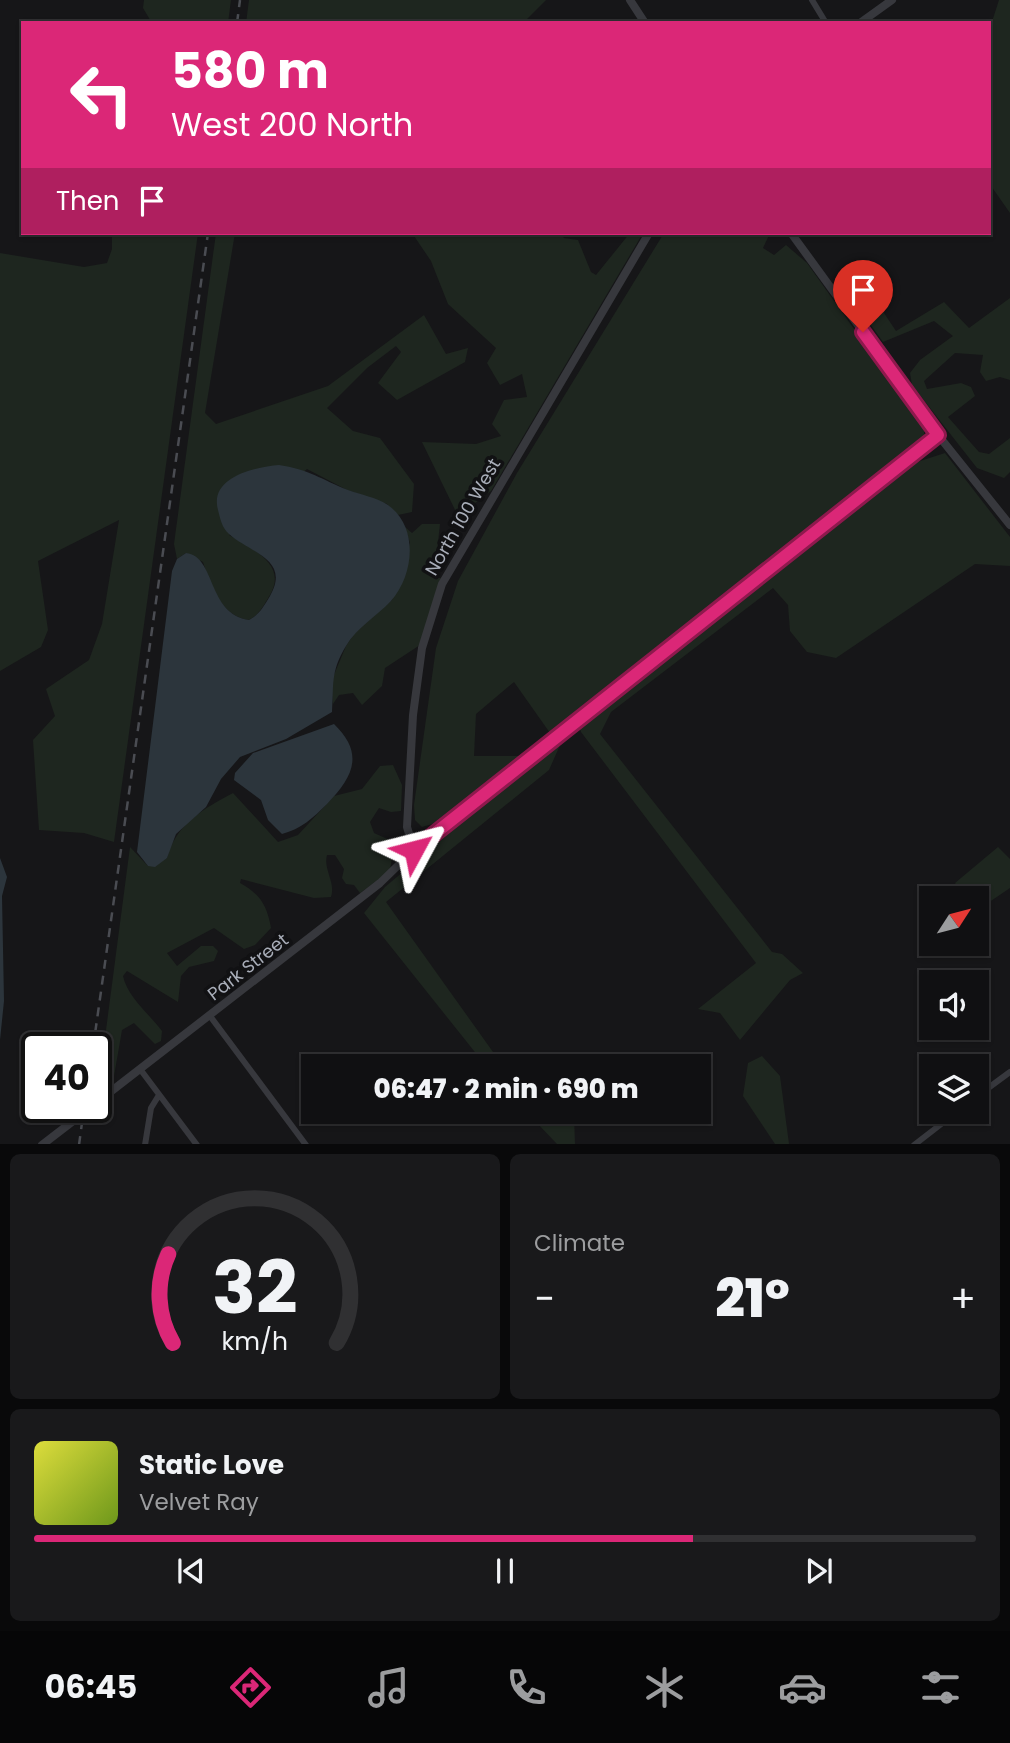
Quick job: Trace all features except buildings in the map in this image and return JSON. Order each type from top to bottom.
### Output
[{"type":"street","points":[[630,0],[644,21]]},
{"type":"street","points":[[812,0],[826,21]]},
{"type":"street","points":[[863,21],[892,0]]},
{"type":"street","name":"North 100 West","points":[[414,850],[407,827],[413,715],[422,648],[442,584],[648,235]]},
{"type":"street","points":[[792,235],[938,435],[1010,525]]},
{"type":"street","name":"Park Street","points":[[112,1091],[380,883],[414,850],[938,435]]},
{"type":"street","points":[[210,1016],[306,1144]]},
{"type":"street","points":[[140,1069],[197,1144]]},
{"type":"street","points":[[989,1087],[1010,1072]]},
{"type":"street","points":[[145,1144],[151,1108],[159,1095]]},
{"type":"street","points":[[42,1144],[70,1123]]},
{"type":"street","points":[[914,1144],[941,1124]]},
{"type":"shaded area","points":[[144,0],[231,0],[228,21],[151,21],[143,8]]},
{"type":"shaded area","points":[[249,0],[546,0],[525,21],[246,21]]},
{"type":"shaded area","points":[[999,0],[1010,0],[1010,213],[991,186],[991,25]]},
{"type":"shaded area","points":[[112,235],[198,235],[114,842],[84,833],[39,830],[33,740],[55,716],[46,689],[89,660],[102,624],[119,520],[38,561],[48,630],[41,647],[0,671],[0,253],[84,267],[107,263],[112,249]]},
{"type":"shaded area","points":[[216,235],[235,235],[205,413],[216,424],[328,386],[424,315],[446,354],[468,348],[465,362],[397,400],[378,383],[401,352],[396,346],[367,368],[327,408],[353,431],[380,438],[414,484],[412,512],[398,515],[387,504],[347,490],[307,469],[229,535],[265,559],[274,575],[270,595],[253,618],[249,620],[231,613],[218,599],[203,562],[186,553],[177,559],[174,544]]},
{"type":"shaded area","points":[[413,235],[562,235],[564,238],[578,240],[591,272],[596,275],[628,235],[642,235],[491,491],[458,516],[422,442],[476,444],[501,436],[492,424],[504,400],[527,397],[522,374],[500,385],[487,363],[496,348],[448,304],[431,261]]},
{"type":"shaded area","points":[[663,235],[769,235],[763,248],[774,255],[786,245],[807,263],[924,427],[924,436],[550,733],[514,682],[476,714],[474,756],[522,756],[436,823],[422,827],[415,820],[414,805],[436,648],[458,581],[517,473]]},
{"type":"shaded area","points":[[872,295],[896,331],[944,302],[969,328],[1010,298],[1010,380],[1000,377],[986,381],[980,372],[983,355],[955,353],[924,381],[927,389],[961,383],[971,387],[975,396],[948,417],[979,452],[989,454],[1010,438],[1010,472],[1004,478],[977,468],[912,385],[910,373],[920,360],[953,336],[934,321],[883,342],[853,300]]},
{"type":"shaded area","points":[[945,453],[1010,537],[1010,566],[975,564],[836,658],[807,652],[790,631],[788,605],[773,588],[611,712],[600,734],[772,952],[782,954],[803,973],[790,980],[740,1040],[720,1013],[698,1009],[756,963],[581,732],[579,725],[914,463]]},
{"type":"shaded area","points":[[279,465],[308,472],[388,505],[398,514],[409,538],[410,552],[405,578],[391,601],[350,639],[341,655],[334,679],[332,712],[286,739],[240,757],[221,779],[206,807],[176,834],[167,858],[155,867],[148,866],[137,852],[172,571],[177,559],[186,553],[196,556],[203,564],[219,597],[235,616],[249,620],[258,613],[270,596],[275,583],[275,573],[265,558],[227,532],[221,520],[217,499],[220,489],[236,476],[258,468]]},
{"type":"shaded area","points":[[422,524],[440,524],[434,578],[441,578],[420,645],[385,668],[382,686],[362,705],[353,693],[339,695],[333,704],[331,682],[346,646],[355,632],[392,600],[410,543],[405,527],[412,533]]},
{"type":"shaded area","points":[[334,724],[350,745],[352,765],[349,775],[317,814],[301,826],[282,834],[268,820],[261,800],[234,780],[235,773],[253,753]]},
{"type":"shaded area","points":[[557,742],[561,743],[549,770],[386,902],[494,1054],[476,1054],[364,913],[385,887]]},
{"type":"shaded area","points":[[393,765],[402,785],[401,811],[391,812],[379,808],[370,822],[374,833],[394,842],[390,871],[360,893],[354,885],[346,884],[342,878],[344,869],[335,855],[327,855],[331,897],[314,898],[241,879],[240,883],[262,901],[271,928],[255,945],[244,949],[214,928],[167,953],[177,966],[201,946],[213,946],[218,951],[214,961],[189,967],[181,976],[178,1002],[127,971],[123,976],[125,983],[162,1031],[161,1041],[155,1044],[134,1023],[122,1030],[112,1083],[112,1032],[106,1032],[130,847],[148,866],[167,858],[177,836],[192,819],[233,793],[278,842],[298,835],[334,796],[362,789],[380,766]]},
{"type":"shaded area","points":[[998,847],[1010,859],[1010,888],[989,902],[989,886],[957,886],[955,883]]},
{"type":"shaded area","points":[[0,858],[7,877],[2,896],[4,1001],[0,1040]]},
{"type":"shaded area","points":[[762,1056],[780,1076],[789,1144],[775,1144],[743,1096],[748,1063]]},
{"type":"shaded area","points":[[538,1124],[574,1124],[575,1144],[557,1144]]},
{"type":"railway","points":[[237,21],[240,0]]},
{"type":"railway","points":[[95,1032],[208,235]]},
{"type":"railway","points":[[79,1144],[82,1123]]},
{"type":"route","points":[[414,850],[938,435],[863,332]]}]
